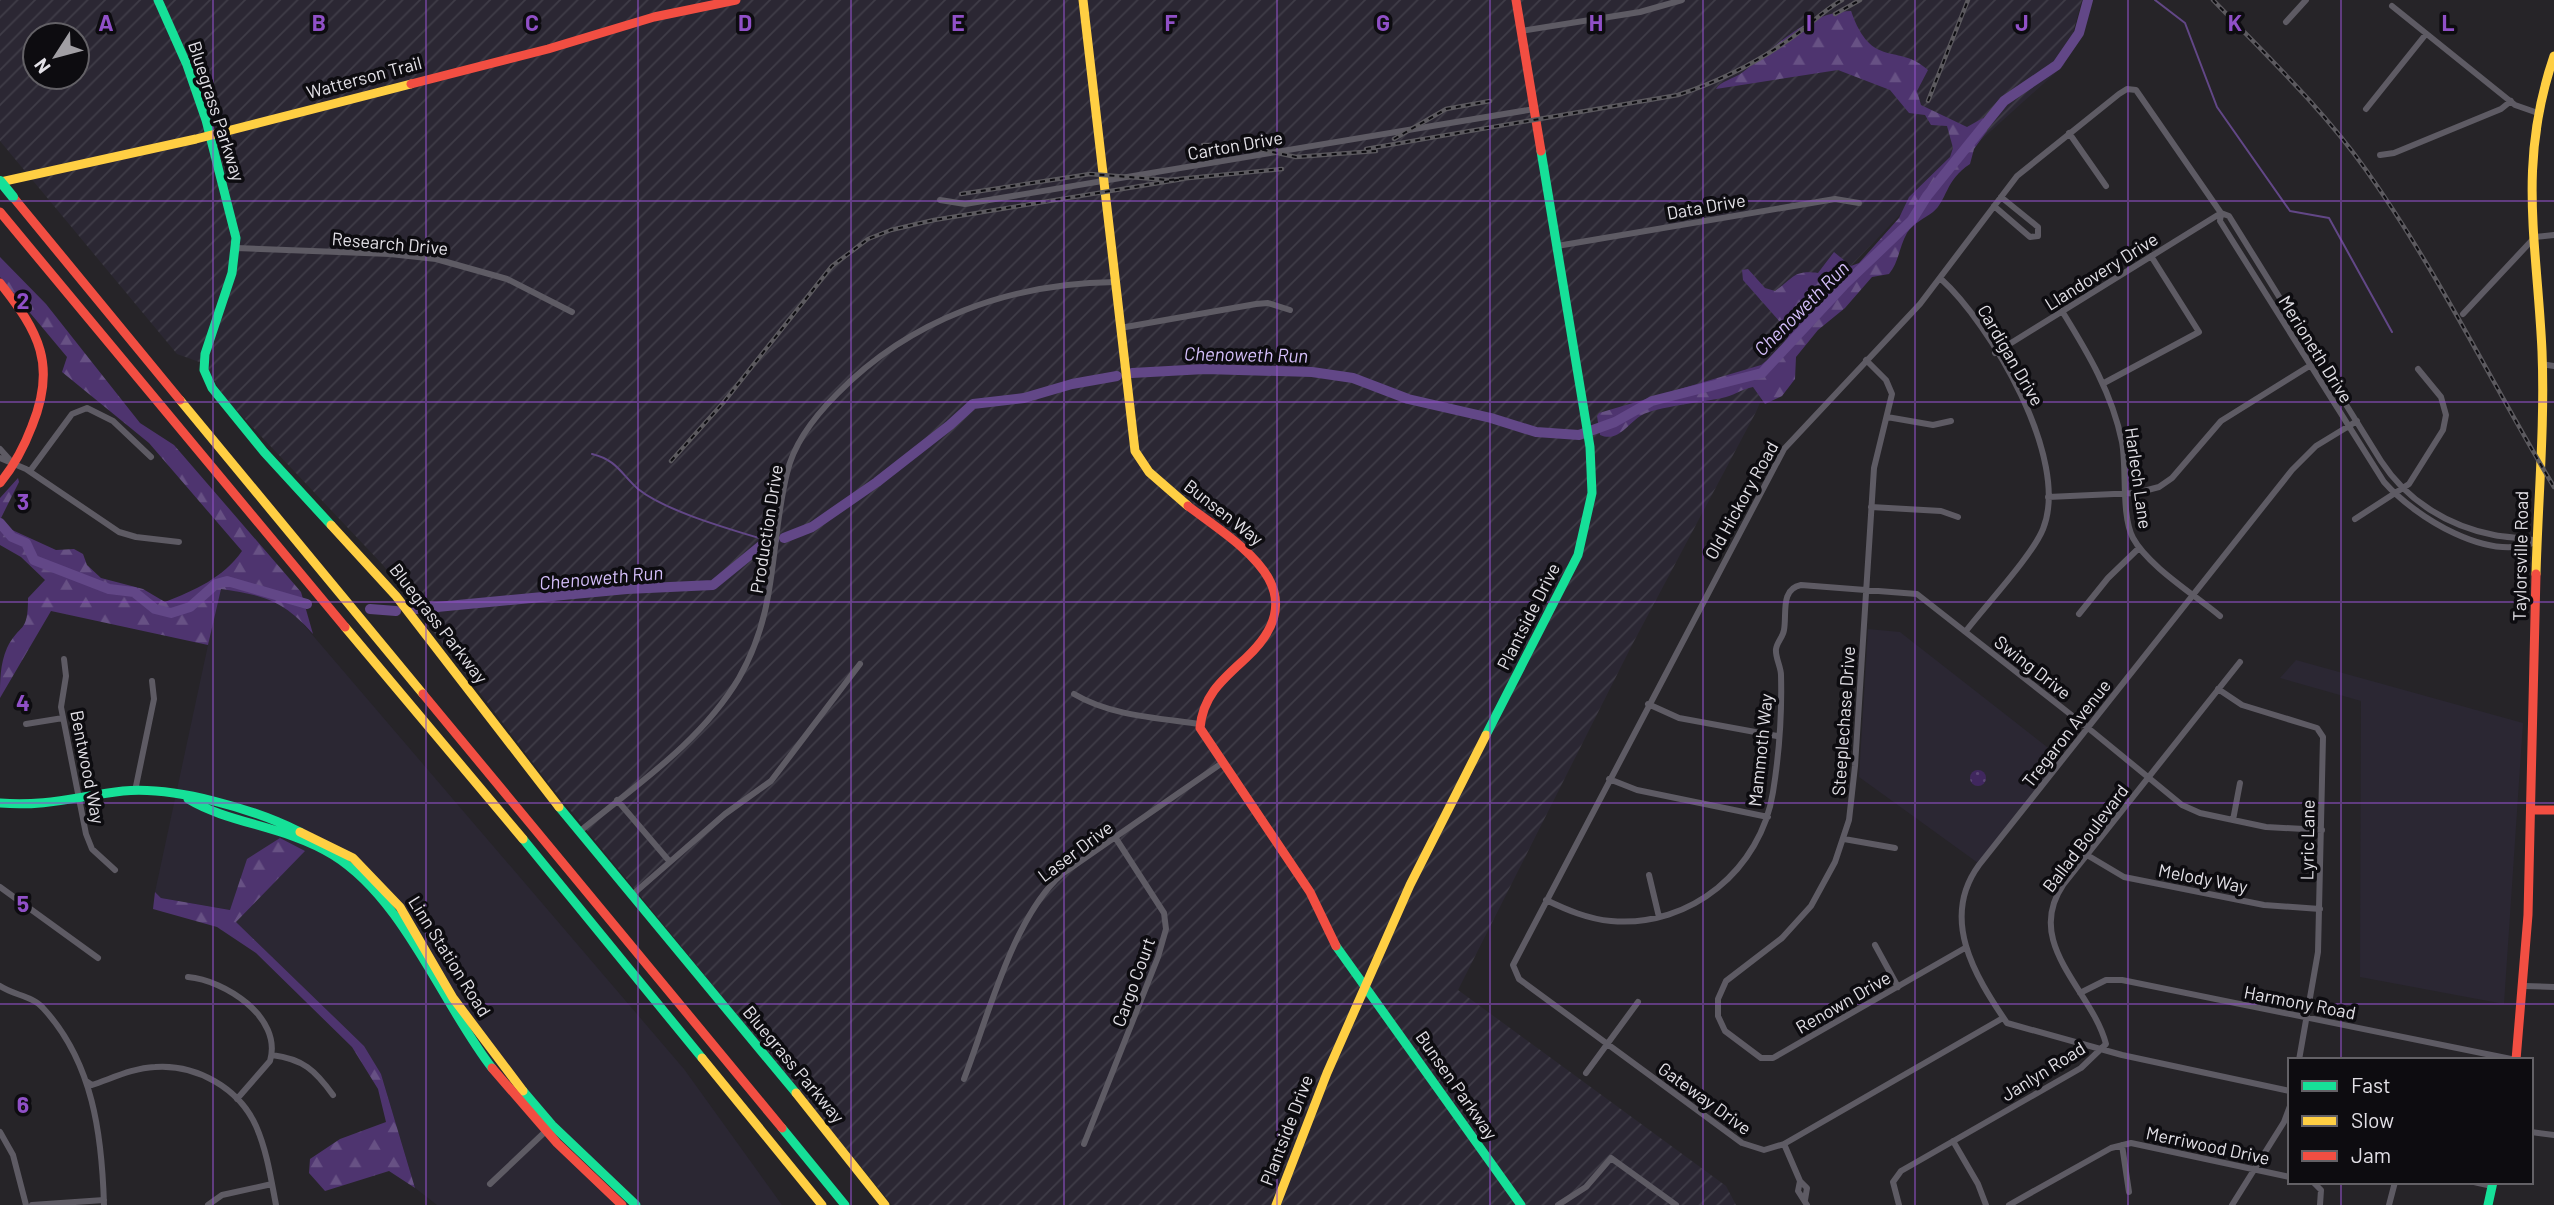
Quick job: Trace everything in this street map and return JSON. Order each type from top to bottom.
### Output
[{"type":"main road","name":"Bluegrass Parkway","points":[[158,0],[187,65],[234,224],[236,248],[232,273],[205,354],[204,370],[212,388],[264,452],[401,601],[527,768],[840,1146],[885,1205]]},
{"type":"main road","name":"Watterson Trail","points":[[0,181],[210,136],[547,49],[668,11],[736,0]]},
{"type":"main road","name":"Bunsen Way","points":[[1083,0],[1133,444],[1143,466],[1166,489],[1256,558],[1271,579],[1276,592],[1276,612],[1270,631],[1208,696],[1202,705],[1200,724]]},
{"type":"main road","name":"Plantside Drive","points":[[1276,1205],[1364,985],[1438,829],[1578,555],[1592,493],[1585,414],[1516,0]]},
{"type":"main road","name":"Taylorsville Road","points":[[2516,1058],[2524,986],[2531,810],[2541,364],[2529,166],[2535,112],[2554,56]]},
{"type":"main road","points":[[0,181],[845,1205]]},
{"type":"main road","points":[[0,212],[220,479],[485,792],[822,1205]]},
{"type":"main road","points":[[0,283],[36,330],[46,371],[41,408],[0,483]]},
{"type":"main road","points":[[1200,724],[1222,763],[1310,892],[1339,952],[1364,985]]},
{"type":"main road","name":"Linn Station Road","points":[[0,803],[32,806],[135,791],[187,798],[201,807],[303,841],[348,865],[393,912],[463,1028],[549,1129],[622,1205]]},
{"type":"main road","points":[[2531,810],[2554,810]]},
{"type":"main road","name":"Bunsen Parkway","points":[[1364,985],[1515,1203]]},
{"type":"main road","name":"Linn Station Road","points":[[549,1129],[636,1205]]},
{"type":"main road","points":[[2487,1205],[2493,1184]]},
{"type":"street","points":[[1521,31],[1640,12],[1682,0]]},
{"type":"street","points":[[2286,22],[2306,0]]},
{"type":"street","points":[[2392,6],[2511,101],[2535,112]]},
{"type":"street","points":[[2365,110],[2426,34]]},
{"type":"street","name":"Old Hickory Road","points":[[1514,973],[1513,962],[1784,449],[1920,304],[2025,168],[2119,94],[2130,89]]},
{"type":"street","name":"Merioneth Drive","points":[[2130,89],[2136,90],[2142,96],[2221,213],[2220,221],[2348,426],[2395,494],[2434,524],[2477,540],[2526,547],[2538,541]]},
{"type":"street","points":[[2380,155],[2394,153],[2501,108],[2511,101]]},
{"type":"street","name":"Carton Drive","points":[[940,200],[965,204],[1534,109]]},
{"type":"street","points":[[2069,133],[2106,186]]},
{"type":"street","points":[[1994,206],[2029,237],[2038,236],[2038,228],[2001,197]]},
{"type":"street","name":"Data Drive","points":[[1557,246],[1835,199],[1859,203]]},
{"type":"street","points":[[2221,213],[2229,216],[2390,475],[2403,489],[2429,509],[2462,526],[2538,541]]},
{"type":"street","name":"Llandovery Drive","points":[[1996,353],[2221,213]]},
{"type":"street","points":[[2463,314],[2535,237],[2554,235]]},
{"type":"street","name":"Research Drive","points":[[236,248],[390,254],[436,259],[507,279],[572,312]]},
{"type":"street","points":[[2104,383],[2199,332],[2151,256]]},
{"type":"street","name":"Cardigan Drive","points":[[1940,278],[1960,297],[1996,353],[2034,421],[2045,462],[2048,497],[2045,523],[2037,540],[1966,631]]},
{"type":"street","name":"Production Drive","points":[[579,832],[693,737],[739,678],[756,641],[769,601],[789,465],[801,438],[824,407],[883,353],[948,316],[1019,293],[1115,282]]},
{"type":"street","points":[[1120,328],[1256,304],[1268,303],[1290,310]]},
{"type":"street","name":"Harlech Lane","points":[[2062,311],[2104,383],[2122,441],[2130,530],[2139,548],[2220,616]]},
{"type":"street","name":"Steeplechase Drive","points":[[1735,1040],[1725,1031],[1718,1016],[1718,999],[1723,985],[1796,923],[1823,887],[1844,839],[1855,766],[1874,468],[1887,417],[1891,387],[1866,360]]},
{"type":"street","points":[[2048,497],[2147,492],[2164,484],[2221,421],[2319,361]]},
{"type":"street","points":[[2541,364],[2554,366]]},
{"type":"street","points":[[2355,519],[2403,489],[2433,447],[2446,420],[2441,397],[2418,369]]},
{"type":"street","points":[[30,471],[72,414],[87,408],[113,421],[150,457]]},
{"type":"street","points":[[1887,417],[1933,425],[1951,421]]},
{"type":"street","name":"Tregaron Avenue","points":[[2003,1018],[1965,948],[1960,930],[1960,909],[1969,881],[2303,457],[2357,421]]},
{"type":"street","points":[[0,449],[13,461],[119,532],[136,537],[179,542]]},
{"type":"street","points":[[0,458],[13,461]]},
{"type":"street","points":[[1871,507],[1941,511],[1958,517]]},
{"type":"street","points":[[2079,614],[2108,578],[2139,548]]},
{"type":"street","name":"Swing Drive","points":[[1793,587],[1866,588],[1917,594],[2088,728],[2147,779],[2193,811],[2282,829],[2322,830]]},
{"type":"street","name":"Mammoth Way","points":[[1546,900],[1588,917],[1609,921],[1659,917],[1696,904],[1725,883],[1743,863],[1768,817],[1774,785],[1781,671],[1776,650],[1784,630],[1787,595],[1793,587]]},
{"type":"street","name":"Bentwood Way","points":[[64,659],[66,676],[62,718],[89,843],[99,857],[115,870]]},
{"type":"street","name":"Ballad Boulevard","points":[[2101,1050],[2106,1044],[2102,1032],[2054,949],[2050,919],[2057,893],[2240,662]]},
{"type":"street","points":[[632,895],[771,781],[860,664]]},
{"type":"street","points":[[135,791],[154,699],[152,681]]},
{"type":"street","name":"Lyric Lane","points":[[2218,689],[2242,705],[2314,727],[2321,733],[2322,830],[2318,952],[2299,1058]]},
{"type":"street","points":[[1074,694],[1090,704],[1200,724]]},
{"type":"street","points":[[1648,705],[1679,718],[1777,736]]},
{"type":"street","points":[[26,724],[62,718]]},
{"type":"street","name":"Laser Drive","points":[[964,1079],[1033,906],[1062,874],[1222,763]]},
{"type":"street","points":[[1609,779],[1637,790],[1768,817]]},
{"type":"street","points":[[2233,820],[2240,783]]},
{"type":"street","points":[[617,800],[670,862]]},
{"type":"street","name":"Cargo Court","points":[[1084,1144],[1158,957],[1166,929],[1162,908],[1115,837]]},
{"type":"street","points":[[1844,839],[1895,848]]},
{"type":"street","name":"Melody Way","points":[[2087,855],[2124,877],[2264,905],[2320,909]]},
{"type":"street","points":[[1649,875],[1659,917]]},
{"type":"street","points":[[0,887],[98,958]]},
{"type":"street","points":[[1875,945],[1898,987]]},
{"type":"street","name":"Renown Drive","points":[[1735,1040],[1761,1058],[1773,1058],[1965,948]]},
{"type":"street","name":"Gateway Drive","points":[[1514,973],[1749,1147],[1764,1150],[1784,1144],[2003,1018]]},
{"type":"street","points":[[188,977],[222,987],[259,1016],[269,1032],[272,1055],[264,1071],[237,1099]]},
{"type":"street","name":"Harmony Road","points":[[2080,993],[2106,980],[2122,980],[2506,1058]]},
{"type":"street","points":[[0,986],[42,1006],[64,1037],[86,1081],[101,1141],[104,1202],[32,1205]]},
{"type":"street","points":[[2524,986],[2554,988]]},
{"type":"street","points":[[1586,1073],[1638,1002]]},
{"type":"street","points":[[2003,1018],[2012,1025],[2101,1050]]},
{"type":"street","name":"Janlyn Road","points":[[1899,1205],[1894,1182],[1896,1175],[2081,1068],[2101,1050],[2288,1091]]},
{"type":"street","points":[[272,1055],[293,1058],[312,1067],[333,1095]]},
{"type":"street","points":[[86,1081],[92,1085],[138,1069],[172,1067],[202,1075],[237,1099],[259,1133],[276,1205]]},
{"type":"street","points":[[2232,1205],[2288,1111]]},
{"type":"street","points":[[490,1184],[549,1129]]},
{"type":"street","points":[[0,1132],[13,1155],[26,1205]]},
{"type":"street","points":[[2533,1132],[2554,1135]]},
{"type":"street","points":[[1953,1141],[1978,1184],[1986,1205]]},
{"type":"street","name":"Merriwood Drive","points":[[2009,1205],[2122,1145],[2131,1143],[2288,1177]]},
{"type":"street","points":[[1784,1144],[1800,1181],[1798,1191],[1806,1203]]},
{"type":"street","points":[[2122,1145],[2129,1192]]},
{"type":"street","points":[[1558,1205],[1586,1187],[1611,1158],[1676,1205]]},
{"type":"street","points":[[208,1205],[222,1195],[272,1184]]},
{"type":"street","points":[[2315,1184],[2321,1190],[2320,1205]]},
{"type":"street","points":[[2389,1205],[2394,1184]]},
{"type":"shaded area","points":[[0,0],[2082,0],[2064,65],[1909,205],[1792,328],[1756,412],[1632,645],[1458,990],[1726,1186],[1736,1205],[892,1205],[549,784],[383,565],[223,396],[205,364],[177,354],[0,141]]},
{"type":"shaded area","points":[[220,589],[259,594],[292,611],[684,1069],[782,1205],[437,1205],[415,1188],[381,1074],[236,922],[304,851],[230,910],[161,898],[155,892]]},
{"type":"shaded area","points":[[1868,629],[1900,632],[2061,758],[1978,863],[1859,777]]},
{"type":"shaded area","points":[[2296,660],[2523,723],[2504,1004],[2360,977],[2361,701],[2280,678]]},
{"type":"shaded area","points":[[1978,770],[1984,772],[1984,784],[1978,786],[1972,784],[1970,778],[1972,772]]},
{"type":"green space","points":[[1851,11],[1859,30],[1877,49],[1906,57],[1928,70],[1917,91],[1921,105],[1967,127],[1983,118],[1987,131],[1974,149],[1970,164],[1951,183],[1938,207],[1909,230],[1889,274],[1872,277],[1845,308],[1818,330],[1796,357],[1795,379],[1782,396],[1765,404],[1753,387],[1726,397],[1649,412],[1618,434],[1606,437],[1600,435],[1597,416],[1599,413],[1761,365],[1779,351],[1788,337],[1787,330],[1743,280],[1742,270],[1748,269],[1765,288],[1775,291],[1798,274],[1818,273],[1834,252],[1851,266],[1859,263],[1899,218],[1909,197],[1950,157],[1953,148],[1947,126],[1931,125],[1925,115],[1909,113],[1890,90],[1838,70],[1716,89],[1806,24],[1820,17]]},
{"type":"green space","points":[[0,257],[46,304],[140,423],[174,445],[301,592],[313,634],[292,614],[272,601],[221,589],[208,645],[51,611],[0,698],[1,673],[7,648],[25,623],[28,598],[45,580],[21,557],[0,545],[0,498],[18,478],[19,482],[1,518],[10,529],[56,550],[74,549],[83,554],[87,565],[101,578],[143,589],[165,602],[198,588],[217,576],[242,551],[149,443],[62,372],[67,357],[0,277]]},
{"type":"green space","points":[[280,838],[305,851],[236,922],[364,1046],[381,1074],[415,1188],[389,1171],[325,1191],[309,1173],[310,1159],[340,1139],[386,1122],[378,1089],[352,1047],[256,953],[217,927],[153,909],[155,892],[161,898],[230,910],[247,859]]},
{"type":"waterway","name":"Chenoweth Run","points":[[1132,373],[1205,369],[1312,372],[1353,378],[1408,399],[1491,418],[1536,432],[1579,435],[1615,422],[1652,401],[1762,373],[1844,285],[1912,220],[1927,196],[2004,101],[2057,65],[2079,33],[2088,0]]},
{"type":"waterway","points":[[2155,0],[2185,23],[2217,107],[2290,211],[2329,218],[2392,332]]},
{"type":"waterway","name":"Chenoweth Run","points":[[784,538],[812,527],[877,482],[973,404],[1024,398],[1072,384],[1117,376]]},
{"type":"waterway","points":[[592,454],[613,464],[638,489],[666,505],[701,520],[769,541]]},
{"type":"waterway","name":"Chenoweth Run","points":[[0,523],[12,537],[26,543],[34,560],[109,589],[134,592],[155,609],[171,613],[190,607],[216,584],[227,581],[307,604]]},
{"type":"waterway","name":"Chenoweth Run","points":[[416,609],[627,589],[713,585],[763,544],[774,540]]},
{"type":"waterway","name":"Chenoweth Run","points":[[370,609],[396,611]]},
{"type":"railway","points":[[1366,149],[1678,95],[1753,62],[1842,0]]},
{"type":"railway","points":[[1835,14],[1860,0]]},
{"type":"railway","points":[[1928,101],[1968,0]]},
{"type":"railway","points":[[2213,0],[2312,103],[2366,170],[2440,287],[2554,487]]},
{"type":"railway","points":[[1394,139],[1446,109],[1490,101]]},
{"type":"railway","points":[[1203,145],[1240,145],[1296,157],[1376,151]]},
{"type":"railway","points":[[961,194],[1090,174],[1168,180],[1282,169]]},
{"type":"railway","points":[[671,461],[723,403],[832,266],[868,239],[891,230],[934,220],[1183,179]]},
{"type":"traffic: fast","points":[[158,0],[187,65],[206,120],[236,238],[232,273],[205,354],[204,370],[212,388],[264,452],[331,525]]},
{"type":"traffic: fast","points":[[1486,735],[1578,555],[1592,493],[1590,447],[1541,151]]},
{"type":"traffic: fast","points":[[0,181],[13,197]]},
{"type":"traffic: fast","points":[[0,803],[47,802],[123,791],[166,792],[214,801],[260,815],[300,832]]},
{"type":"traffic: fast","points":[[188,799],[221,814],[315,845],[358,874],[401,924],[473,1042],[492,1068]]},
{"type":"traffic: fast","points":[[559,807],[796,1093]]},
{"type":"traffic: fast","points":[[523,839],[702,1058]]},
{"type":"traffic: fast","points":[[1336,946],[1521,1205]]},
{"type":"traffic: fast","points":[[523,1091],[552,1125],[636,1205]]},
{"type":"traffic: fast","points":[[782,1128],[845,1205]]},
{"type":"traffic: fast","points":[[2488,1205],[2493,1184]]},
{"type":"traffic: slow","points":[[1083,0],[1135,451],[1149,472],[1188,506]]},
{"type":"traffic: slow","points":[[2536,574],[2543,379],[2532,203],[2533,168],[2536,132],[2554,56]]},
{"type":"traffic: slow","points":[[0,182],[196,139],[411,84]]},
{"type":"traffic: slow","points":[[180,400],[423,694]]},
{"type":"traffic: slow","points":[[331,525],[396,596],[559,807]]},
{"type":"traffic: slow","points":[[345,627],[523,839]]},
{"type":"traffic: slow","points":[[1276,1205],[1327,1073],[1410,885],[1486,735]]},
{"type":"traffic: slow","points":[[300,832],[353,858],[400,907],[453,998],[523,1091]]},
{"type":"traffic: slow","points":[[702,1058],[822,1205]]},
{"type":"traffic: slow","points":[[796,1093],[885,1205]]},
{"type":"traffic: jam","points":[[411,84],[548,49],[654,17],[736,0]]},
{"type":"traffic: jam","points":[[1516,0],[1541,151]]},
{"type":"traffic: jam","points":[[13,197],[180,400]]},
{"type":"traffic: jam","points":[[0,212],[345,627]]},
{"type":"traffic: jam","points":[[0,283],[34,334],[43,367],[43,385],[32,426],[18,456],[0,483]]},
{"type":"traffic: jam","points":[[1188,506],[1249,554],[1264,572],[1274,591],[1275,611],[1267,634],[1216,688],[1205,706],[1200,728],[1310,892],[1336,946]]},
{"type":"traffic: jam","points":[[2516,1058],[2528,915],[2536,574]]},
{"type":"traffic: jam","points":[[423,694],[782,1128]]},
{"type":"traffic: jam","points":[[2531,810],[2554,810]]},
{"type":"traffic: jam","points":[[492,1068],[557,1143],[622,1205]]}]
